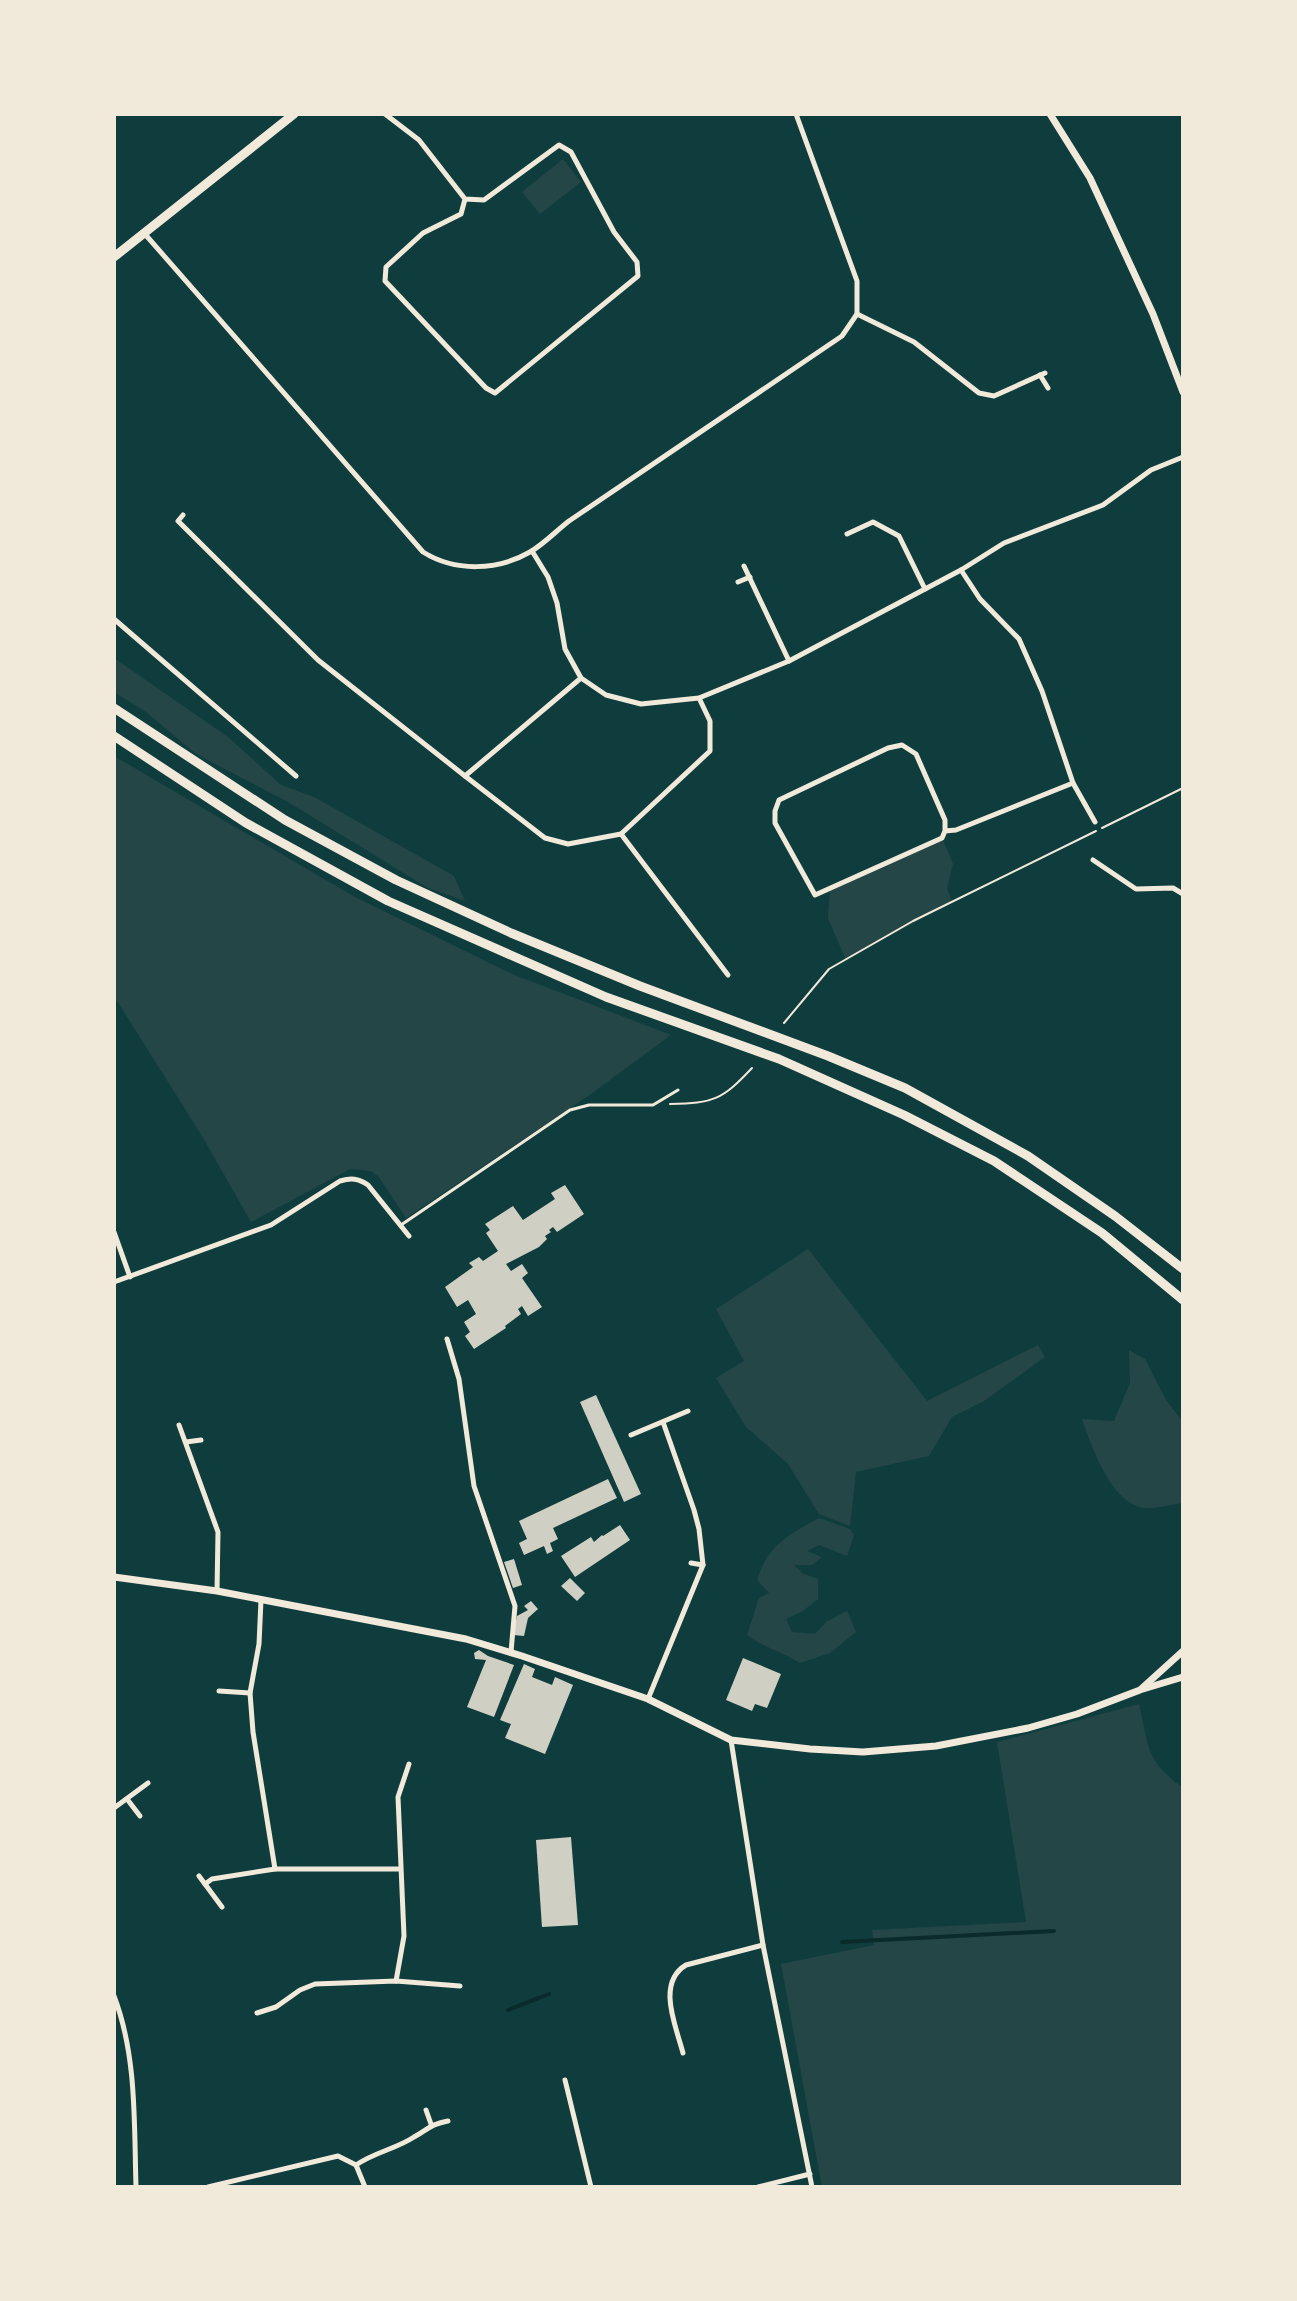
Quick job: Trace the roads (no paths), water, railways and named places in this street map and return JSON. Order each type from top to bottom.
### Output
[{"type":"main road","points":[[114,257],[294,114]]},
{"type":"main road","points":[[114,708],[285,820],[396,880],[511,933],[640,986],[905,1088],[1028,1156],[1115,1216],[1183,1269]]},
{"type":"main road","points":[[114,736],[246,823],[388,901],[606,997],[779,1059],[904,1115],[994,1161],[1102,1233],[1183,1300]]},
{"type":"street","points":[[385,114],[419,140],[465,199],[484,200],[559,145],[571,152],[614,232],[637,262],[638,276],[495,393],[486,388],[385,281],[386,267],[423,233],[461,214],[465,199]]},
{"type":"street","points":[[144,233],[423,552],[440,563],[465,567],[494,565],[532,551],[569,521],[842,336],[857,314],[857,281],[796,114]]},
{"type":"street","points":[[1050,114],[1090,178],[1153,314],[1183,392]]},
{"type":"street","points":[[857,314],[914,342],[979,393],[994,396],[1042,374],[1048,388]]},
{"type":"street","points":[[532,551],[548,577],[557,603],[565,649],[581,678],[606,695],[641,704],[699,698],[789,661],[961,570],[1004,543],[1103,505],[1151,470],[1183,457]]},
{"type":"street","points":[[183,515],[178,521],[318,660],[545,838],[568,844],[621,834],[710,751],[710,721],[699,698]]},
{"type":"street","points":[[847,534],[873,522],[899,536],[925,589]]},
{"type":"street","points":[[744,566],[789,661]]},
{"type":"street","points":[[961,570],[980,599],[1019,639],[1042,691],[1073,783],[1095,822]]},
{"type":"street","points":[[738,582],[750,577]]},
{"type":"street","points":[[114,619],[296,776]]},
{"type":"street","points":[[465,776],[581,678]]},
{"type":"street","points":[[902,745],[916,754],[945,820],[945,831],[942,838],[815,895],[775,823],[775,811],[779,800],[888,748],[902,745]]},
{"type":"street","points":[[945,831],[956,830],[1073,783]]},
{"type":"street","points":[[621,834],[728,975]]},
{"type":"street","points":[[1093,860],[1136,889],[1173,888],[1183,894]]},
{"type":"street","points":[[114,1282],[271,1225],[340,1181],[350,1178],[368,1185],[409,1236]]},
{"type":"street","points":[[114,1232],[130,1277]]},
{"type":"street","points":[[447,1339],[459,1379],[474,1486],[515,1606],[511,1653]]},
{"type":"street","points":[[631,1435],[688,1411]]},
{"type":"street","points":[[648,1699],[703,1565],[694,1510],[663,1422]]},
{"type":"street","points":[[179,1425],[218,1532],[217,1591]]},
{"type":"street","points":[[186,1442],[201,1440]]},
{"type":"street","points":[[691,1563],[703,1565]]},
{"type":"street","points":[[114,1577],[217,1591],[466,1639],[648,1699],[731,1740],[810,1749],[863,1752],[936,1746],[1028,1728],[1183,1677]]},
{"type":"street","points":[[261,1600],[259,1644],[250,1693],[253,1732],[275,1869]]},
{"type":"street","points":[[1140,1690],[1183,1651]]},
{"type":"street","points":[[219,1691],[250,1693]]},
{"type":"street","points":[[731,1740],[763,1945],[812,2187]]},
{"type":"street","points":[[396,1981],[404,1936],[398,1797],[409,1764]]},
{"type":"street","points":[[114,1808],[148,1783]]},
{"type":"street","points":[[127,1799],[140,1816]]},
{"type":"street","points":[[205,1884],[212,1879],[275,1869],[399,1869]]},
{"type":"street","points":[[199,1876],[222,1907]]},
{"type":"street","points":[[683,2053],[669,1986],[677,1970],[763,1945]]},
{"type":"street","points":[[257,2013],[276,2007],[300,1990],[315,1984],[396,1981],[460,1986]]},
{"type":"street","points":[[114,1996],[125,2028],[130,2068],[136,2187]]},
{"type":"street","points":[[565,2080],[591,2187]]},
{"type":"street","points":[[426,2110],[431,2124]]},
{"type":"street","points":[[356,2165],[371,2154],[414,2138],[431,2124],[448,2121]]},
{"type":"street","points":[[208,2187],[338,2156],[356,2165],[365,2187]]},
{"type":"street","points":[[758,2187],[810,2174]]},
{"type":"lane","points":[[401,1225],[570,1110],[589,1105],[653,1105],[678,1090]]},
{"type":"waterway","points":[[842,1942],[1054,1931]]},
{"type":"waterway","points":[[508,2010],[549,1994]]}]
